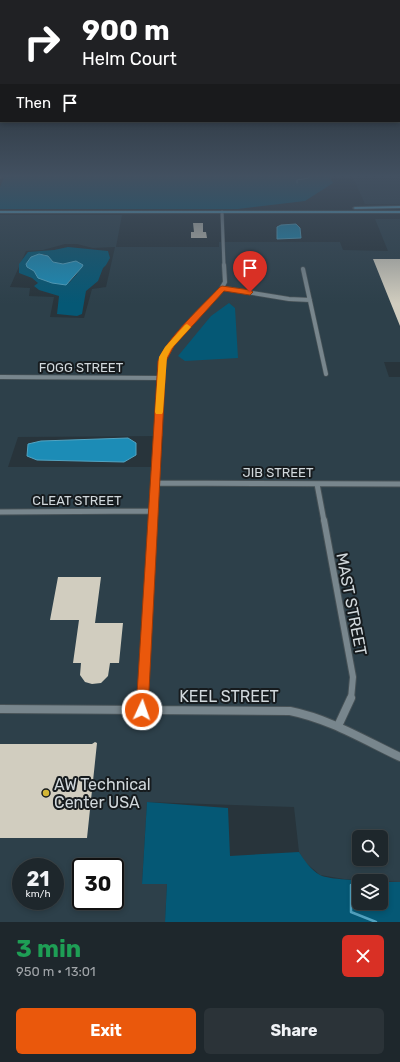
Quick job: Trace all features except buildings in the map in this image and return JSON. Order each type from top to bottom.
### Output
[{"type":"street","points":[[142,710],[162,361],[168,348],[222,288],[226,277],[222,218]]},
{"type":"street","points":[[303,269],[326,374]]},
{"type":"street","points":[[222,288],[289,299],[310,300]]},
{"type":"street","name":"FOGG STREET","points":[[0,377],[161,378]]},
{"type":"street","name":"JIB STREET","points":[[155,483],[400,484]]},
{"type":"street","name":"MAST STREET","points":[[316,484],[353,677],[351,700],[338,726]]},
{"type":"street","name":"CLEAT STREET","points":[[0,512],[153,511]]},
{"type":"street","name":"KEEL STREET","points":[[0,709],[290,711],[314,716],[338,726],[400,757]]},
{"type":"shaded area","points":[[0,218],[121,218],[116,247],[219,247],[219,242],[340,242],[343,250],[388,251],[375,219],[400,219],[400,362],[384,362],[389,377],[400,377],[400,882],[388,881],[388,874],[352,874],[352,879],[320,875],[305,862],[299,852],[294,807],[147,802],[142,884],[167,884],[165,922],[0,922]],"holes":[[[65,244],[77,244],[93,248],[115,247],[106,287],[92,289],[84,318],[50,317],[54,297],[29,296],[30,288],[10,287],[26,251],[43,250]],[[163,436],[161,467],[8,467],[18,437]]]},
{"type":"shaded area","points":[[296,224],[300,228],[301,238],[277,239],[277,227],[281,225]]},
{"type":"shaded area","points":[[68,247],[108,251],[110,258],[103,268],[98,281],[86,291],[82,314],[77,316],[57,314],[59,296],[39,290],[34,286],[38,283],[32,278],[19,273],[19,264],[28,252],[54,250]],"holes":[[[43,254],[48,256],[53,262],[63,264],[76,261],[81,265],[77,274],[69,283],[44,281],[34,271]]]},
{"type":"shaded area","points":[[39,254],[48,256],[53,262],[63,264],[76,261],[83,265],[66,285],[52,283],[38,278],[34,271],[27,267],[26,264],[31,257]]},
{"type":"shaded area","points":[[229,303],[235,308],[238,358],[185,361],[178,356],[211,316]]},
{"type":"shaded area","points":[[128,438],[136,443],[136,455],[124,462],[37,460],[27,456],[28,444],[41,441]]},
{"type":"shaded area","points":[[147,802],[228,808],[230,856],[299,852],[311,868],[320,875],[338,879],[352,880],[352,910],[388,910],[388,882],[400,882],[400,922],[165,922],[167,884],[142,884]]},
{"type":"waterway","points":[[351,885],[351,912],[376,922]]},
{"type":"slow traffic","points":[[159,412],[163,357],[168,348],[187,327]]},
{"type":"place","name":"AW Technical Center USA","points":[[46,793]]},
{"type":"route","points":[[142,710],[162,361],[164,354],[171,344],[222,288],[250,292]]}]
